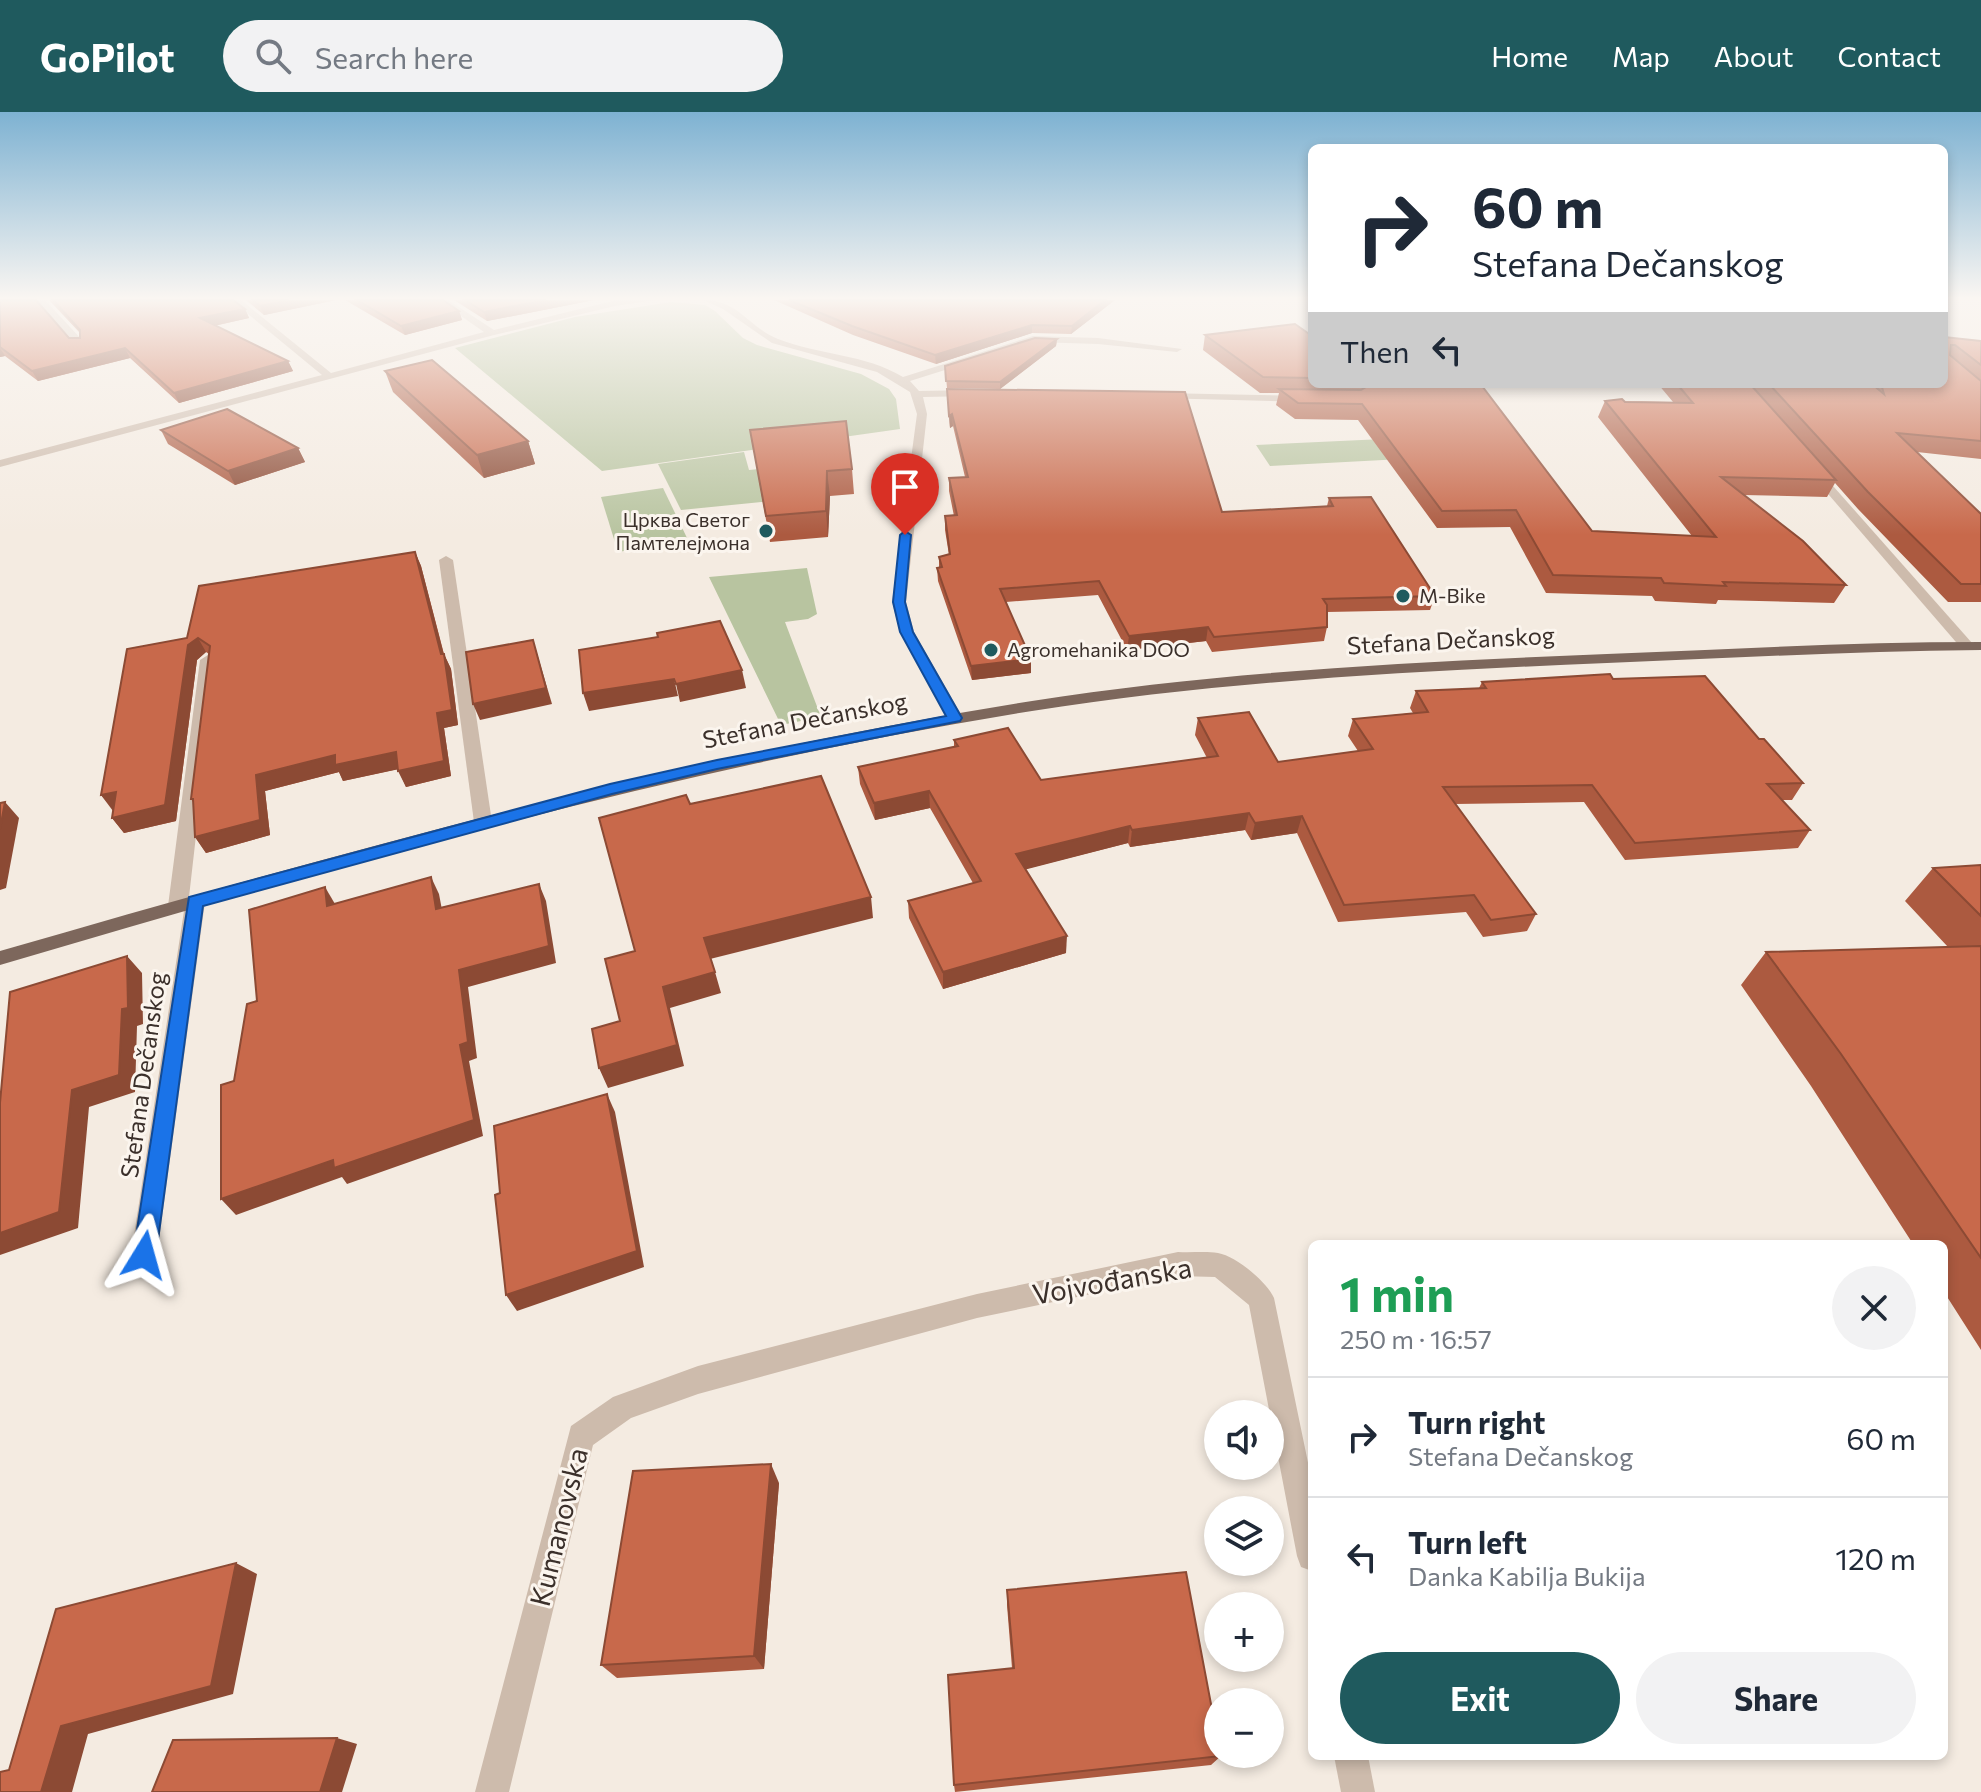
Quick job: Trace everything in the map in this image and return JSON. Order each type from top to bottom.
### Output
[{"type":"main road","name":"Stefana Dečanskog","points":[[0,958],[483,822],[717,765],[955,718],[1222,682],[1448,664],[1974,646]]},
{"type":"street","points":[[0,464],[320,378]]},
{"type":"street","points":[[896,378],[916,394],[922,414],[899,602],[907,632],[955,718]]},
{"type":"street","points":[[901,381],[909,378]]},
{"type":"street","points":[[916,394],[985,393]]},
{"type":"street","points":[[1154,396],[1325,399]]},
{"type":"street","name":"Stefana Dečanskog","points":[[1800,455],[1974,646]]},
{"type":"street","points":[[446,560],[483,822]]},
{"type":"street","points":[[187,904],[208,660]]},
{"type":"street","name":"Stefana Dečanskog","points":[[144,1255],[187,904]]},
{"type":"street","name":"Vojvođanska","points":[[977,1306],[1178,1264],[1220,1265],[1261,1298],[1308,1536]]},
{"type":"street","name":"Kumanovska","points":[[492,1792],[581,1436],[623,1407],[698,1380],[977,1306]]},
{"type":"street","points":[[1352,1760],[1358,1792]]},
{"type":"green space","points":[[491,378],[869,378],[889,389],[896,399],[900,429],[602,471]]},
{"type":"green space","points":[[1383,439],[1402,459],[1270,466],[1256,445]]},
{"type":"green space","points":[[744,452],[749,470],[814,464],[822,496],[681,510],[658,464]]},
{"type":"green space","points":[[663,488],[688,540],[618,552],[601,497]]},
{"type":"green space","points":[[807,568],[817,614],[808,619],[785,622],[821,717],[781,725],[709,577]]},
{"type":"building","points":[[158,378],[226,378],[174,393]]},
{"type":"building","points":[[393,378],[454,378],[528,441],[477,455]]},
{"type":"building","points":[[946,378],[1005,378],[1000,382],[946,381]]},
{"type":"building","points":[[1948,378],[1981,381],[1981,441],[1897,433],[1981,514],[1981,584],[1961,584],[1868,492],[1773,388],[1877,388],[1884,394],[1882,388],[1948,388]]},
{"type":"building","points":[[1484,388],[1592,531],[1716,537],[1605,401],[1693,403],[1680,388],[1754,388],[1836,480],[1721,477],[1803,541],[1846,585],[1723,582],[1726,586],[1664,583],[1661,578],[1553,575],[1516,510],[1442,511],[1362,404],[1298,403],[1279,389]]},
{"type":"building","points":[[947,389],[1185,392],[1222,512],[1333,506],[1329,498],[1371,497],[1435,596],[1323,599],[1327,605],[1327,627],[1214,637],[1208,627],[1129,636],[1099,581],[1000,589],[1031,659],[971,666],[937,568],[942,567],[939,557],[950,554],[945,516],[957,515],[949,478],[968,477],[952,414],[949,416]]},
{"type":"building","points":[[227,409],[298,448],[228,471],[161,430]]},
{"type":"building","points":[[846,421],[852,469],[827,471],[826,511],[766,516],[750,430]]},
{"type":"building","points":[[415,552],[441,654],[444,654],[452,710],[437,713],[444,761],[398,771],[396,752],[335,765],[335,755],[256,775],[260,820],[195,837],[191,799],[210,646],[198,638],[188,645],[165,805],[112,818],[116,792],[101,795],[127,649],[187,638],[199,586]]},
{"type":"building","points":[[720,621],[742,670],[676,684],[674,679],[583,693],[579,650],[658,637],[657,633]]},
{"type":"building","points":[[533,640],[546,688],[473,704],[466,652]]},
{"type":"building","points":[[1610,674],[1613,679],[1705,676],[1759,739],[1764,739],[1803,783],[1767,784],[1810,830],[1635,843],[1592,785],[1443,787],[1536,914],[1491,920],[1474,895],[1344,905],[1302,816],[1255,823],[1249,813],[1132,830],[1130,826],[1016,854],[1067,936],[943,972],[908,901],[981,881],[929,791],[874,803],[858,767],[958,746],[954,740],[1008,728],[1041,780],[1218,756],[1198,718],[1249,712],[1278,762],[1373,749],[1353,719],[1428,712],[1416,691],[1486,688],[1482,682]]},
{"type":"building","points":[[821,776],[871,897],[704,938],[715,972],[663,987],[677,1045],[599,1068],[592,1029],[620,1021],[605,959],[635,951],[599,818],[686,795],[690,804]]},
{"type":"building","points":[[5,802],[0,829],[0,803]]},
{"type":"building","points":[[1981,865],[1981,916],[1933,868]]},
{"type":"building","points":[[431,877],[436,909],[539,884],[549,946],[459,970],[468,1042],[460,1045],[474,1120],[334,1168],[333,1160],[221,1199],[221,1085],[234,1081],[247,1004],[257,1001],[249,910],[325,887],[327,906]]},
{"type":"building","points":[[1981,946],[1981,1258],[1841,1054],[1766,952]]},
{"type":"building","points":[[127,956],[128,1008],[122,1009],[119,1075],[72,1090],[59,1212],[0,1233],[0,1103],[10,992]]},
{"type":"building","points":[[607,1094],[637,1251],[506,1295],[495,1195],[500,1193],[494,1126]]},
{"type":"building","points":[[771,1464],[754,1656],[601,1665],[633,1471]]},
{"type":"building","points":[[236,1563],[211,1686],[61,1726],[41,1792],[0,1792],[0,1772],[9,1770],[56,1609]]},
{"type":"building","points":[[1186,1572],[1208,1688],[1204,1688],[1204,1758],[954,1785],[948,1675],[1014,1668],[1007,1590]]},
{"type":"building","points":[[337,1738],[320,1792],[152,1792],[173,1740]]},
{"type":"place","name":"Црква Светог Памтелејмона","points":[[766,531]]},
{"type":"place","name":"M-Bike","points":[[1403,596]]},
{"type":"place","name":"Agromehanika DOO","points":[[991,650]]},
{"type":"route","points":[[144,1255],[195,902],[610,789],[831,741],[955,718],[907,632],[899,602],[905,535]]}]
